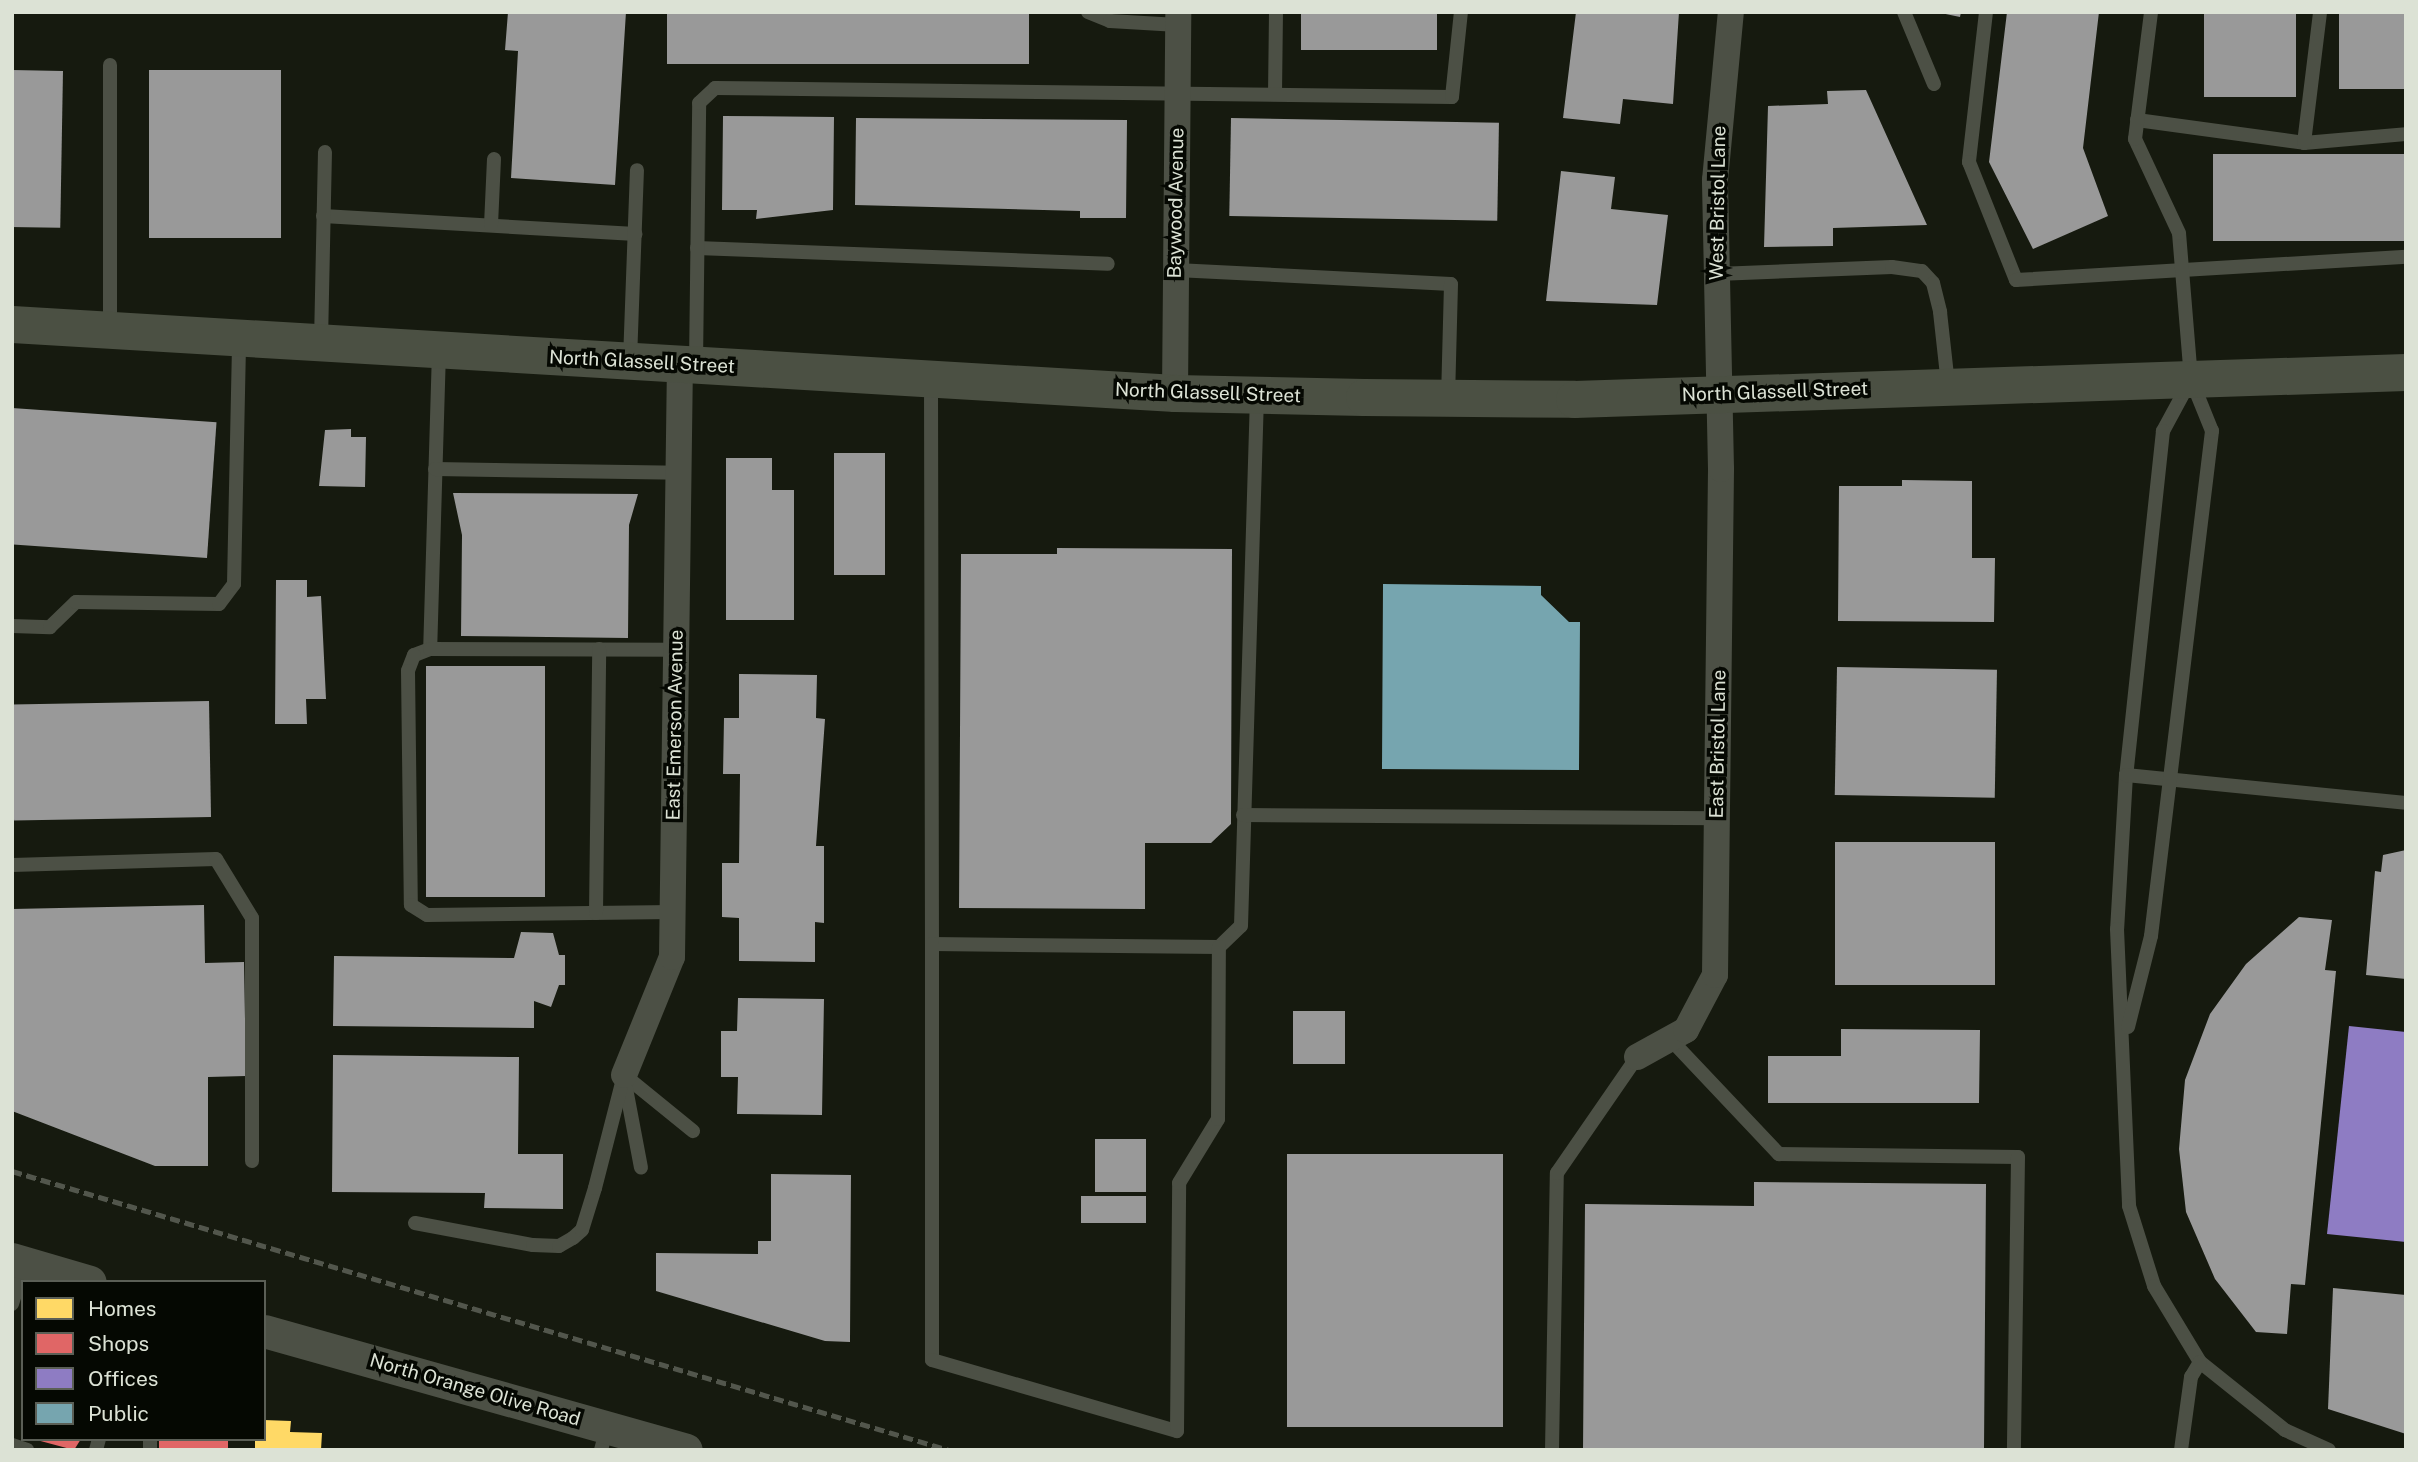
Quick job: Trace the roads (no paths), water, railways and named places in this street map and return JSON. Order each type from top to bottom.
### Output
[{"type":"main road","name":"North Glassell Street","points":[[12,324],[630,362],[1175,393],[1257,395],[1448,398],[1721,393],[2406,372]]},
{"type":"street","name":"West Bristol Lane","points":[[1721,393],[1716,148],[1731,12]]},
{"type":"street","name":"Baywood Avenue","points":[[1175,393],[1178,19]]},
{"type":"street","name":"East Emerson Avenue","points":[[624,1074],[673,957],[679,472],[688,365]]},
{"type":"street","name":"East Bristol Lane","points":[[1637,1057],[1672,1041],[1711,993],[1717,818],[1721,393]]},
{"type":"street","points":[[19,1261],[83,1280]]},
{"type":"street","name":"North Orange Olive Road","points":[[266,1332],[604,1439],[686,1450]]},
{"type":"lane","points":[[1088,12],[1110,21],[1178,19]]},
{"type":"lane","points":[[1275,94],[1276,12]]},
{"type":"lane","points":[[688,365],[697,248],[699,103],[715,88],[1452,97],[1461,12]]},
{"type":"lane","points":[[1904,12],[1934,84]]},
{"type":"lane","points":[[1986,12],[1969,163],[2016,280],[2183,268],[2406,257]]},
{"type":"lane","points":[[2126,1032],[2151,936],[2212,431],[2191,379],[2179,233],[2135,139],[2151,12]]},
{"type":"lane","points":[[2304,143],[2320,12]]},
{"type":"lane","points":[[110,65],[110,330]]},
{"type":"lane","points":[[2137,120],[2304,143],[2406,134]]},
{"type":"lane","points":[[321,343],[325,152]]},
{"type":"lane","points":[[491,225],[494,159]]},
{"type":"lane","points":[[630,362],[637,170]]},
{"type":"lane","points":[[323,216],[635,234]]},
{"type":"lane","points":[[697,248],[1108,264]]},
{"type":"lane","points":[[1717,274],[1892,267],[1922,271],[1933,283],[1940,312],[1948,386]]},
{"type":"lane","points":[[1176,270],[1451,284],[1448,398]]},
{"type":"lane","points":[[12,626],[50,627],[76,602],[219,604],[234,584],[239,338]]},
{"type":"lane","points":[[430,649],[439,350]]},
{"type":"lane","points":[[931,379],[932,1360],[1177,1431],[1179,1183],[1218,1119],[1219,947]]},
{"type":"lane","points":[[2191,379],[2163,431],[2126,775],[2117,929],[2126,1032],[2129,1206],[2154,1286],[2200,1362],[2284,1430],[2329,1450]]},
{"type":"lane","points":[[932,944],[1219,947],[1241,926],[1250,519],[1257,395]]},
{"type":"lane","points":[[435,469],[679,472]]},
{"type":"lane","points":[[673,912],[427,915],[414,909],[408,671],[414,655],[430,649],[676,650]]},
{"type":"lane","points":[[597,913],[599,649]]},
{"type":"lane","points":[[2126,775],[2406,803]]},
{"type":"lane","points":[[1244,815],[1717,818]]},
{"type":"lane","points":[[12,865],[216,859],[253,918],[251,1161]]},
{"type":"lane","points":[[1672,1041],[1779,1154],[2018,1157],[2014,1450]]},
{"type":"lane","points":[[1552,1450],[1557,1173],[1637,1057]]},
{"type":"lane","points":[[624,1074],[693,1131]]},
{"type":"lane","points":[[624,1074],[641,1168]]},
{"type":"lane","points":[[415,1223],[533,1245],[559,1246],[573,1238],[582,1230],[596,1188],[624,1074]]},
{"type":"lane","points":[[12,1304],[19,1261]]},
{"type":"lane","points":[[2181,1450],[2191,1377],[2200,1362]]},
{"type":"lane","points":[[12,1445],[27,1450]]},
{"type":"railway","points":[[12,1171],[949,1450]]}]
